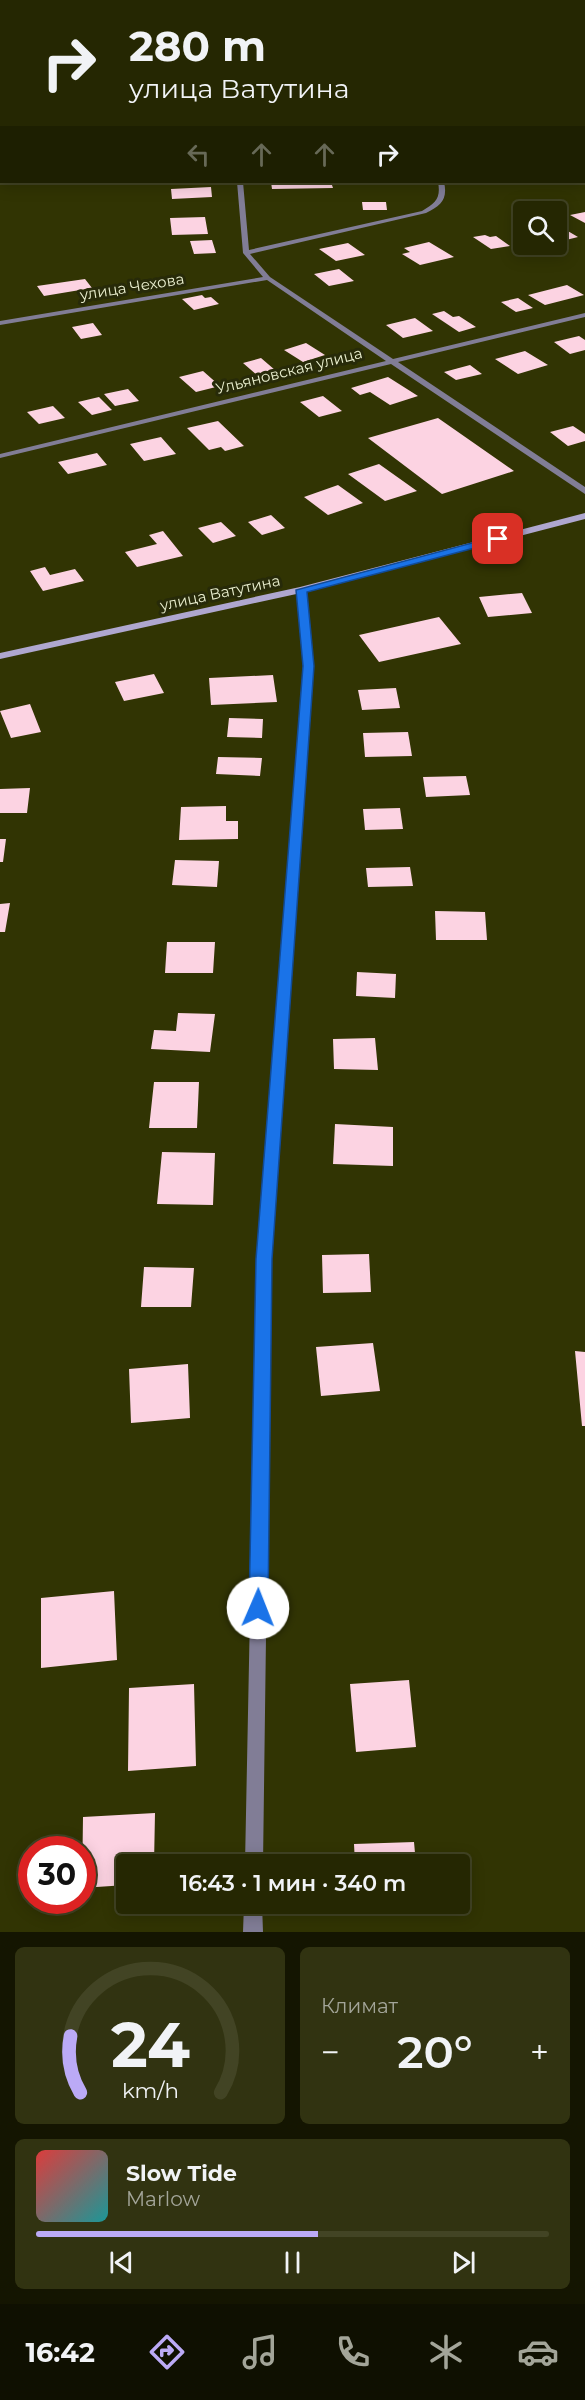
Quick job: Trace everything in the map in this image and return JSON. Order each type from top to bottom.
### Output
[{"type":"main road","name":"улица Ватутина","points":[[0,656],[301,590],[585,516]]},
{"type":"street","points":[[240,183],[246,253],[268,278],[585,491]]},
{"type":"street","points":[[246,253],[424,212],[439,204],[443,199],[441,183]]},
{"type":"street","name":"улица Чехова","points":[[0,322],[268,278]]},
{"type":"street","name":"Ульяновская улица","points":[[0,456],[585,315]]},
{"type":"street","points":[[254,1854],[264,1259],[308,666],[301,590]]},
{"type":"street","points":[[253,1932],[254,1914]]},
{"type":"building","points":[[271,183],[331,183],[333,188],[272,189]]},
{"type":"building","points":[[211,187],[212,197],[172,199],[171,189]]},
{"type":"building","points":[[362,202],[386,202],[387,210],[363,210]]},
{"type":"building","points":[[585,212],[585,223],[570,215]]},
{"type":"building","points":[[205,217],[208,234],[172,235],[170,218]]},
{"type":"building","points":[[567,231],[578,237],[567,240]]},
{"type":"building","points":[[496,236],[510,246],[491,249],[473,237]]},
{"type":"building","points":[[212,240],[216,253],[194,254],[190,241]]},
{"type":"building","points":[[429,242],[454,257],[420,265],[402,254],[410,252],[404,248]]},
{"type":"building","points":[[348,243],[365,255],[336,261],[319,249]]},
{"type":"building","points":[[339,269],[354,281],[329,286],[314,274]]},
{"type":"building","points":[[85,279],[92,288],[44,296],[37,286]]},
{"type":"building","points":[[567,285],[584,295],[545,305],[528,295]]},
{"type":"building","points":[[202,295],[205,298],[211,297],[219,304],[194,310],[182,299]]},
{"type":"building","points":[[518,298],[533,308],[516,312],[501,302]]},
{"type":"building","points":[[444,311],[453,317],[459,316],[476,327],[459,332],[432,314]]},
{"type":"building","points":[[415,318],[433,331],[403,338],[386,325]]},
{"type":"building","points":[[93,323],[102,335],[81,339],[72,327]]},
{"type":"building","points":[[579,336],[585,340],[585,350],[570,354],[554,342]]},
{"type":"building","points":[[306,343],[325,355],[303,362],[284,350]]},
{"type":"building","points":[[525,351],[548,365],[518,374],[495,359]]},
{"type":"building","points":[[261,358],[275,370],[257,375],[243,363]]},
{"type":"building","points":[[470,365],[482,374],[456,380],[444,372]]},
{"type":"building","points":[[203,371],[220,386],[196,392],[179,377]]},
{"type":"building","points":[[388,377],[418,396],[390,405],[370,392],[360,395],[351,388]]},
{"type":"building","points":[[128,389],[139,401],[115,406],[104,394]]},
{"type":"building","points":[[323,396],[342,411],[319,417],[300,402]]},
{"type":"building","points":[[99,397],[112,410],[92,415],[78,402]]},
{"type":"building","points":[[53,406],[65,418],[39,424],[27,412]]},
{"type":"building","points":[[438,418],[514,471],[442,494],[368,438]]},
{"type":"building","points":[[218,421],[244,446],[225,451],[221,447],[209,450],[187,428]]},
{"type":"building","points":[[573,426],[585,434],[585,441],[568,446],[550,432]]},
{"type":"building","points":[[161,437],[176,454],[144,461],[130,444]]},
{"type":"building","points":[[97,453],[107,465],[68,474],[58,462]]},
{"type":"building","points":[[379,464],[417,491],[385,501],[348,474]]},
{"type":"building","points":[[338,485],[363,503],[328,515],[304,497]]},
{"type":"building","points":[[271,515],[285,528],[262,535],[248,522]]},
{"type":"building","points":[[221,522],[236,536],[213,543],[198,528]]},
{"type":"building","points":[[163,531],[183,556],[137,567],[125,552],[157,544],[149,535]]},
{"type":"building","points":[[45,567],[50,575],[75,569],[84,581],[43,591],[30,571]]},
{"type":"building","points":[[522,593],[532,613],[488,617],[479,597]]},
{"type":"building","points":[[439,617],[461,644],[379,662],[359,635]]},
{"type":"building","points":[[154,674],[164,693],[124,701],[115,682]]},
{"type":"building","points":[[273,675],[277,702],[211,705],[209,678]]},
{"type":"building","points":[[396,688],[400,708],[362,710],[358,690]]},
{"type":"building","points":[[30,704],[41,732],[11,738],[0,711]]},
{"type":"building","points":[[229,718],[263,719],[262,738],[227,737]]},
{"type":"building","points":[[408,732],[412,756],[365,757],[363,733]]},
{"type":"building","points":[[218,757],[262,758],[260,776],[216,774]]},
{"type":"building","points":[[466,776],[470,795],[426,797],[423,777]]},
{"type":"building","points":[[30,788],[27,813],[0,813],[0,789]]},
{"type":"building","points":[[226,806],[226,821],[238,821],[238,839],[179,840],[181,807]]},
{"type":"building","points":[[400,808],[403,829],[365,830],[363,809]]},
{"type":"building","points":[[0,839],[6,839],[3,862],[0,862]]},
{"type":"building","points":[[175,860],[219,861],[217,887],[172,885]]},
{"type":"building","points":[[410,867],[413,886],[368,887],[366,868]]},
{"type":"building","points":[[10,903],[5,932],[0,932],[0,904]]},
{"type":"building","points":[[435,911],[485,912],[487,940],[436,940]]},
{"type":"building","points":[[167,942],[215,942],[213,973],[165,973]]},
{"type":"building","points":[[357,972],[396,974],[395,998],[356,996]]},
{"type":"building","points":[[178,1013],[215,1014],[210,1052],[151,1049],[154,1030],[176,1031]]},
{"type":"building","points":[[375,1038],[378,1070],[334,1069],[333,1039]]},
{"type":"building","points":[[154,1082],[199,1082],[197,1128],[149,1128]]},
{"type":"building","points":[[335,1124],[393,1127],[393,1166],[333,1164]]},
{"type":"building","points":[[162,1152],[215,1153],[213,1205],[157,1204]]},
{"type":"building","points":[[369,1254],[371,1292],[323,1293],[322,1255]]},
{"type":"building","points":[[144,1267],[194,1268],[191,1307],[141,1307]]},
{"type":"building","points":[[373,1343],[380,1391],[321,1396],[316,1347]]},
{"type":"building","points":[[575,1351],[585,1352],[585,1426],[582,1426]]},
{"type":"building","points":[[188,1364],[190,1418],[131,1423],[129,1369]]},
{"type":"building","points":[[114,1591],[117,1660],[41,1668],[41,1598]]},
{"type":"building","points":[[409,1680],[416,1747],[356,1752],[350,1684]]},
{"type":"building","points":[[194,1684],[196,1766],[128,1771],[129,1688]]},
{"type":"building","points":[[155,1813],[154,1854],[116,1854],[116,1886],[96,1887],[96,1836],[83,1836],[83,1817]]},
{"type":"building","points":[[414,1842],[415,1854],[354,1854],[354,1844]]},
{"type":"route","points":[[258,1608],[264,1259],[308,666],[301,590],[498,539]]}]
